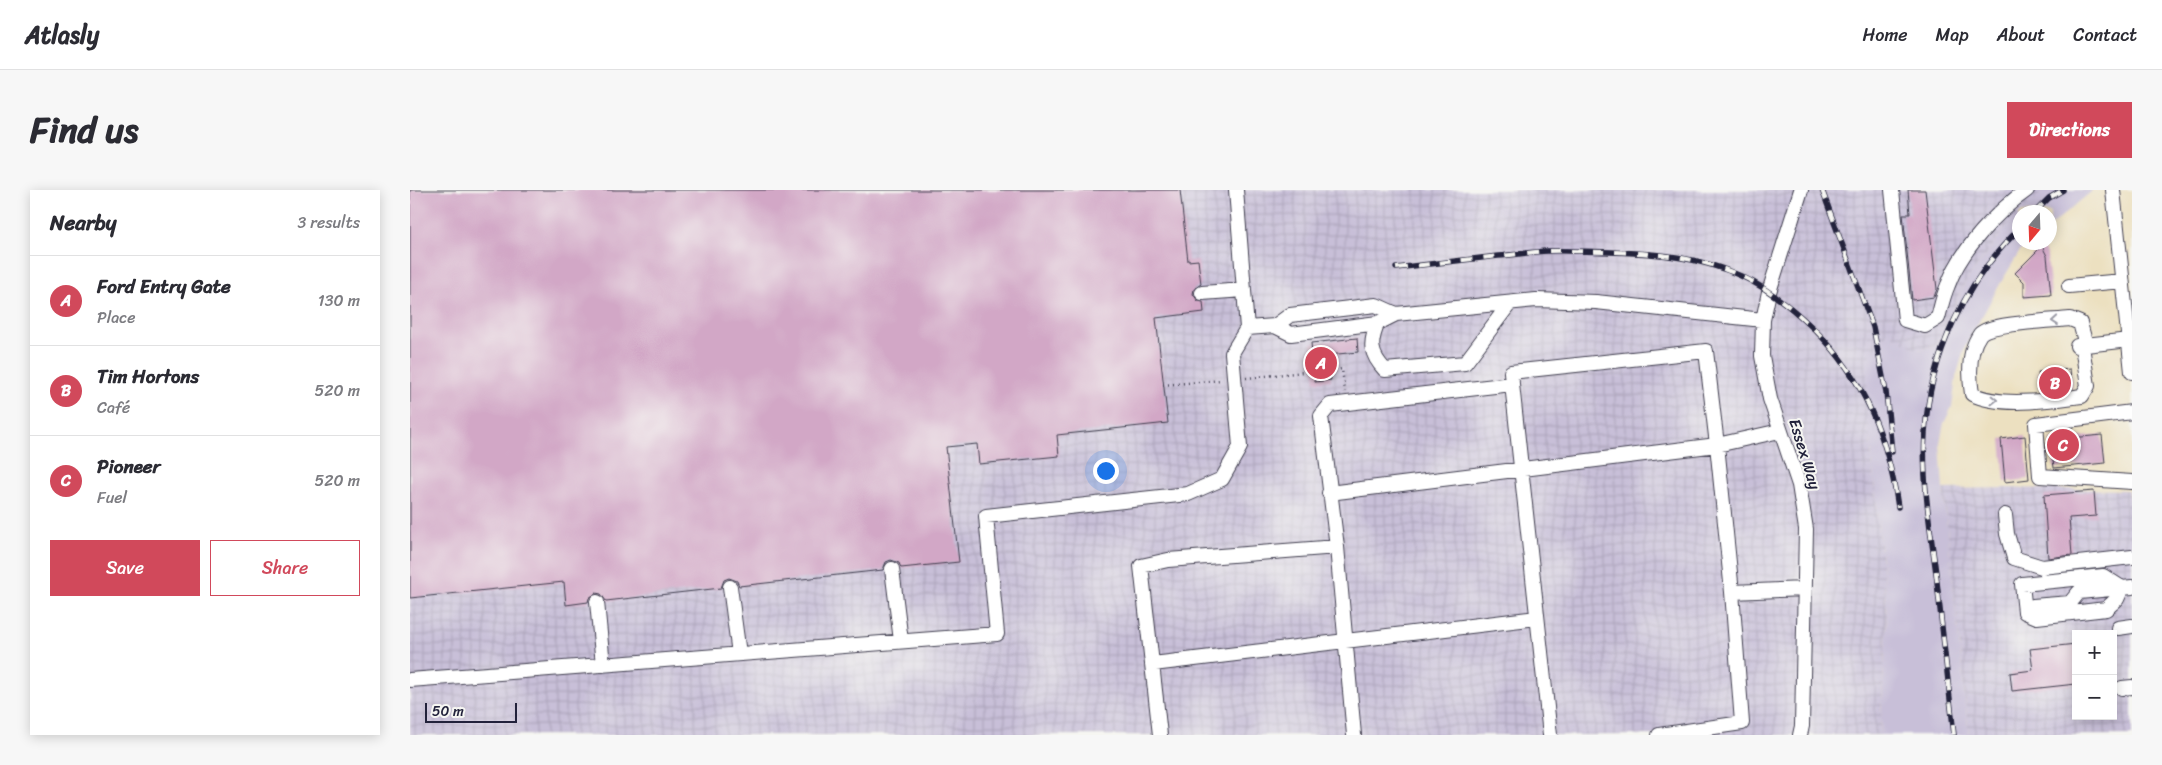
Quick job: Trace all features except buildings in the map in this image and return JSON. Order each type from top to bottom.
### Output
[{"type":"street","points":[[410,680],[997,634],[986,516],[1188,494],[1222,479],[1240,447],[1232,353],[1247,328],[1236,190]]},
{"type":"street","name":"Essex Way","points":[[1800,735],[1802,726],[1806,529],[1799,485],[1765,380],[1762,356],[1763,320],[1769,292],[1801,190]]},
{"type":"street","points":[[1892,190],[1906,320],[1925,326],[1938,318],[1948,283],[1962,258],[1985,228],[2010,202],[2027,190]]},
{"type":"street","points":[[2113,190],[2132,372]]},
{"type":"street","points":[[2069,286],[2122,281]]},
{"type":"street","points":[[1202,293],[1244,290]]},
{"type":"street","points":[[1247,328],[1274,326],[1291,334],[1378,323],[1396,314],[1536,300],[1596,302],[1763,320]]},
{"type":"street","points":[[1378,323],[1372,347],[1376,360],[1385,370],[1465,363],[1510,303]]},
{"type":"street","points":[[1274,326],[1290,315],[1376,305],[1396,314]]},
{"type":"street","points":[[2070,319],[2080,323],[2081,346],[2088,386],[2082,396],[2040,401],[1984,400],[1972,394],[1969,375],[1971,356],[1981,333],[1992,327],[2070,319]]},
{"type":"street","points":[[2081,346],[2128,340]]},
{"type":"street","points":[[1550,735],[1511,372],[1706,351],[1732,592],[1742,723],[1659,735]]},
{"type":"street","points":[[1354,735],[1337,547],[1321,416],[1330,405],[1512,384]]},
{"type":"street","points":[[2132,412],[2036,424],[2040,476],[2132,482]]},
{"type":"street","points":[[1329,493],[1717,445],[1780,431]]},
{"type":"street","points":[[2005,515],[2007,534],[2014,558],[2042,567],[2132,557]]},
{"type":"street","points":[[1160,735],[1141,566],[1168,560],[1337,547]]},
{"type":"street","points":[[892,569],[901,642]]},
{"type":"street","points":[[2025,612],[2022,584],[2103,576],[2127,587]]},
{"type":"street","points":[[730,587],[739,654]]},
{"type":"street","points":[[2025,612],[2037,617],[2106,609],[2127,587]]},
{"type":"street","points":[[2025,612],[2033,606],[2070,603],[2079,592],[2127,587]]},
{"type":"street","points":[[1732,592],[1805,588]]},
{"type":"street","points":[[597,602],[603,665]]},
{"type":"street","points":[[1153,664],[1537,618]]},
{"type":"street","points":[[2118,628],[2132,626]]},
{"type":"path","points":[[1330,370],[1342,369],[1346,403]]},
{"type":"path","points":[[1245,378],[1314,371]]},
{"type":"path","points":[[1164,386],[1226,380]]},
{"type":"shaded area","points":[[410,190],[2045,190],[2029,205],[2012,205],[2012,221],[2005,228],[1965,283],[1937,345],[1918,350],[1870,438],[1887,614],[1880,735],[410,735]]},
{"type":"shaded area","points":[[2045,190],[2091,190],[2057,220],[2057,205],[2029,205]]},
{"type":"shaded area","points":[[2012,221],[2012,250],[2021,250],[1965,347],[1956,377],[1952,407],[1944,423],[1940,443],[1943,489],[1969,735],[1880,735],[1887,614],[1870,438],[1866,361],[1888,332],[1918,350],[1937,345],[1965,283]]},
{"type":"shaded area","points":[[1943,489],[2128,490],[2132,520],[2132,735],[1969,735]]},
{"type":"railway","points":[[1822,190],[1873,327],[1886,392],[1892,452]]},
{"type":"railway","points":[[2042,205],[2049,198],[2063,190]]},
{"type":"railway","points":[[1954,735],[1926,486],[1924,450],[1928,404],[1942,348],[1953,322],[1982,272],[2012,236]]},
{"type":"railway","points":[[1396,268],[1541,251],[1571,251],[1678,257],[1710,264],[1741,276],[1779,299],[1797,314],[1832,348],[1847,368],[1871,410],[1880,433],[1888,457],[1898,507]]},
{"type":"place","name":"Ford Entry Gate","points":[[1321,363]]},
{"type":"place","name":"Tim Hortons","points":[[2055,383]]},
{"type":"place","name":"Pioneer","points":[[2063,445]]}]
